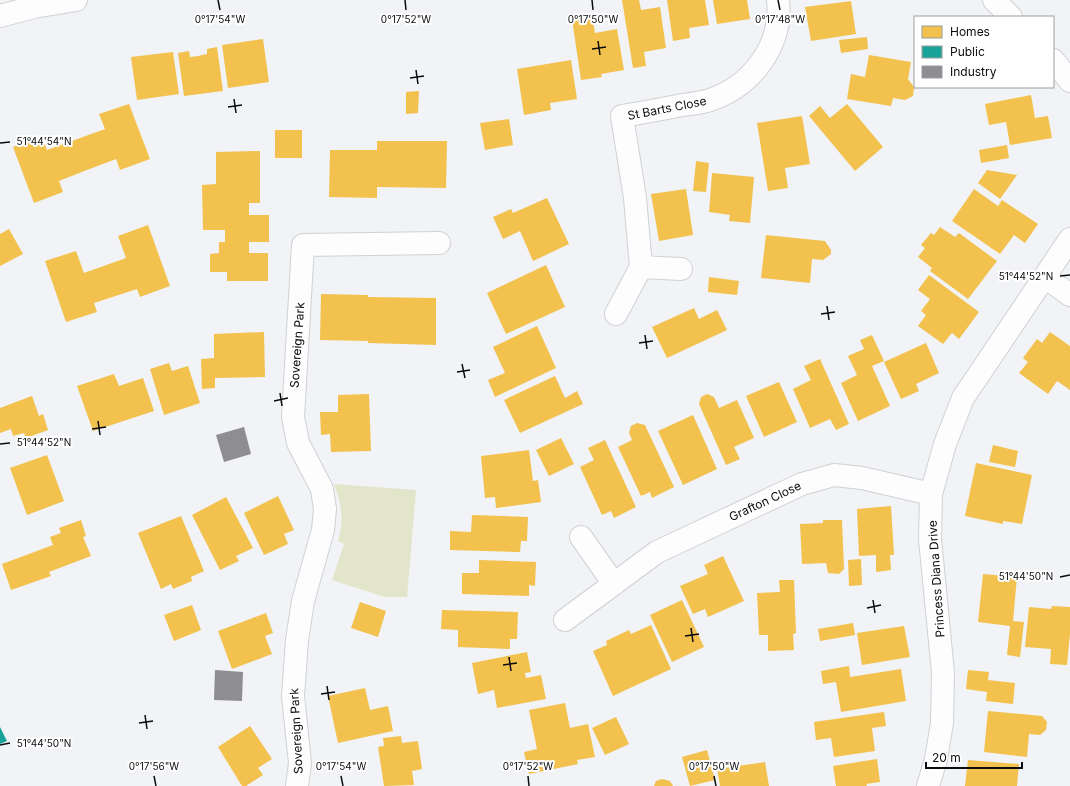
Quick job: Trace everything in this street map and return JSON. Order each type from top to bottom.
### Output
[{"type":"street","points":[[0,16],[34,6],[76,0]]},
{"type":"street","name":"St Barts Close","points":[[641,267],[635,198],[622,116],[710,100],[740,85],[762,62],[774,42],[779,14],[778,0]]},
{"type":"street","points":[[994,0],[1011,16]]},
{"type":"street","points":[[1054,61],[1070,81]]},
{"type":"street","name":"Princess Diana Drive","points":[[928,786],[936,759],[942,723],[943,672],[930,539],[931,494],[945,444],[963,398],[1070,239]]},
{"type":"street","name":"Sovereign Park","points":[[297,786],[300,764],[293,696],[297,640],[303,601],[321,537],[325,509],[322,489],[298,443],[293,417],[303,245],[439,243]]},
{"type":"street","points":[[616,314],[641,267],[681,270]]},
{"type":"street","points":[[1045,277],[1070,295]]},
{"type":"street","name":"Grafton Close","points":[[565,620],[658,552],[802,484],[834,475],[862,478],[931,494]]},
{"type":"street","points":[[581,536],[614,584]]},
{"type":"green space","points":[[334,484],[416,490],[407,597],[385,597],[332,580],[344,544],[338,541],[341,526],[341,512],[339,499]]},
{"type":"building: Homes","points":[[622,0],[639,0],[641,10],[660,7],[666,48],[644,52],[646,66],[633,68]]},
{"type":"building: Homes","points":[[667,0],[705,0],[709,25],[689,28],[690,38],[673,41]]},
{"type":"building: Homes","points":[[713,0],[747,0],[750,19],[717,24]]},
{"type":"building: Homes","points":[[851,1],[856,34],[811,41],[805,7]]},
{"type":"building: Homes","points":[[592,16],[595,33],[617,29],[624,70],[601,74],[602,77],[581,80],[572,19]]},
{"type":"building: Homes","points":[[867,37],[868,49],[841,53],[839,40]]},
{"type":"building: Homes","points":[[263,39],[269,82],[228,88],[222,45]]},
{"type":"building: Homes","points":[[217,47],[223,91],[184,96],[178,53],[189,51],[190,57],[198,56],[207,54],[207,49]]},
{"type":"building: Homes","points":[[173,52],[179,94],[137,100],[131,57]]},
{"type":"building: Homes","points":[[869,55],[911,62],[908,79],[914,87],[913,96],[905,100],[893,98],[891,106],[847,99],[851,74],[865,77]]},
{"type":"building: Homes","points":[[571,60],[577,99],[550,103],[551,110],[524,115],[517,69]]},
{"type":"building: Homes","points":[[419,91],[418,113],[406,114],[406,92]]},
{"type":"building: Homes","points":[[1031,95],[1035,118],[1048,116],[1052,138],[1010,145],[1006,122],[989,125],[985,104]]},
{"type":"building: Homes","points":[[129,104],[150,159],[120,170],[116,159],[87,170],[59,181],[63,192],[34,203],[13,147],[42,136],[47,150],[105,129],[99,114]]},
{"type":"building: Homes","points":[[847,104],[883,147],[855,171],[809,116],[820,106],[830,118]]},
{"type":"building: Homes","points":[[802,116],[810,164],[785,168],[788,188],[768,191],[757,123]]},
{"type":"building: Homes","points":[[509,119],[513,145],[485,150],[480,123]]},
{"type":"building: Homes","points":[[275,130],[302,130],[302,158],[275,158]]},
{"type":"building: Homes","points":[[377,141],[447,141],[446,188],[377,187],[377,198],[329,197],[330,150],[377,150]]},
{"type":"building: Homes","points":[[1007,145],[1009,158],[981,163],[979,150]]},
{"type":"building: Homes","points":[[260,151],[260,203],[249,203],[249,215],[269,215],[269,242],[249,242],[249,253],[268,253],[268,281],[227,281],[227,272],[210,272],[210,254],[219,253],[219,242],[225,242],[225,230],[203,230],[202,185],[216,184],[216,152]]},
{"type":"building: Homes","points":[[696,161],[709,163],[706,192],[693,191]]},
{"type":"building: Homes","points":[[987,170],[1017,175],[1000,199],[978,183]]},
{"type":"building: Homes","points":[[712,173],[754,177],[750,223],[729,221],[730,215],[709,212]]},
{"type":"building: Homes","points":[[686,189],[693,235],[659,241],[651,194]]},
{"type":"building: Homes","points":[[974,189],[998,206],[1002,200],[1038,224],[1025,243],[1014,235],[1000,254],[952,221]]},
{"type":"building: Homes","points":[[547,198],[569,244],[533,261],[520,231],[503,239],[493,217],[511,209],[513,213]]},
{"type":"building: Homes","points":[[148,225],[170,286],[140,297],[137,289],[94,303],[97,312],[66,322],[45,261],[76,251],[84,273],[126,258],[118,236]]},
{"type":"building: Homes","points":[[940,227],[955,237],[959,233],[997,261],[968,299],[930,271],[932,268],[918,257],[925,248],[921,245],[931,233],[934,235]]},
{"type":"building: Homes","points":[[9,229],[23,254],[0,266],[0,234]]},
{"type":"building: Homes","points":[[766,235],[825,241],[831,250],[831,254],[823,260],[812,259],[810,283],[761,278]]},
{"type":"building: Homes","points":[[546,265],[565,307],[506,334],[487,293]]},
{"type":"building: Homes","points":[[929,275],[979,312],[959,339],[952,333],[943,344],[918,326],[926,315],[921,311],[930,299],[918,290]]},
{"type":"building: Homes","points":[[709,277],[739,281],[737,295],[708,292]]},
{"type":"building: Homes","points":[[321,294],[368,295],[368,297],[436,298],[436,345],[320,340]]},
{"type":"building: Homes","points":[[694,308],[699,319],[717,310],[727,330],[667,358],[652,327]]},
{"type":"building: Homes","points":[[537,326],[556,368],[495,397],[488,380],[505,373],[493,347]]},
{"type":"building: Homes","points":[[264,332],[265,377],[215,378],[215,388],[202,389],[201,359],[214,358],[214,334]]},
{"type":"building: Homes","points":[[1050,332],[1070,346],[1070,390],[1057,381],[1048,394],[1019,373],[1028,362],[1023,358],[1037,339],[1042,343]]},
{"type":"building: Homes","points":[[872,335],[884,361],[872,366],[890,406],[858,421],[841,383],[857,375],[848,356],[864,349],[860,340]]},
{"type":"building: Homes","points":[[926,343],[939,373],[916,384],[919,391],[901,399],[884,362]]},
{"type":"building: Homes","points":[[820,359],[849,424],[836,430],[830,419],[810,428],[793,389],[811,380],[804,366]]},
{"type":"building: Homes","points":[[169,363],[172,371],[188,366],[200,403],[164,415],[150,369]]},
{"type":"building: Homes","points":[[114,374],[119,386],[143,378],[154,411],[93,431],[77,386]]},
{"type":"building: Homes","points":[[555,376],[565,398],[577,391],[583,404],[520,433],[504,400]]},
{"type":"building: Homes","points":[[779,382],[797,422],[764,437],[746,396]]},
{"type":"building: Homes","points":[[369,394],[371,451],[331,452],[330,434],[321,435],[320,412],[338,412],[338,395]]},
{"type":"building: Homes","points":[[707,394],[714,397],[719,408],[737,400],[754,438],[734,447],[740,459],[726,465],[699,404],[701,397]]},
{"type":"building: Homes","points":[[32,396],[39,416],[43,414],[48,430],[26,438],[24,433],[13,436],[11,429],[0,433],[0,408]]},
{"type":"building: Homes","points":[[693,415],[717,469],[683,485],[658,431]]},
{"type":"building: Homes","points":[[637,423],[645,425],[674,487],[652,498],[650,492],[641,496],[618,447],[632,440],[629,433],[631,426]]},
{"type":"building: Homes","points":[[561,438],[574,464],[549,476],[536,450]]},
{"type":"building: Homes","points":[[605,440],[636,507],[614,518],[611,511],[602,515],[580,467],[594,460],[588,448]]},
{"type":"building: Homes","points":[[993,445],[1018,451],[1015,467],[989,462]]},
{"type":"building: Homes","points":[[529,450],[533,481],[538,480],[541,502],[496,508],[495,497],[485,498],[481,456]]},
{"type":"building: Homes","points":[[47,455],[64,501],[27,515],[10,468]]},
{"type":"building: Homes","points":[[976,463],[1032,475],[1022,524],[1003,521],[1003,524],[965,516]]},
{"type":"building: Homes","points":[[278,496],[294,530],[284,534],[288,544],[264,555],[244,513]]},
{"type":"building: Homes","points":[[226,497],[253,548],[236,556],[239,561],[220,570],[192,515]]},
{"type":"building: Homes","points":[[891,506],[894,555],[890,555],[891,570],[876,572],[876,555],[859,556],[857,509]]},
{"type":"building: Homes","points":[[472,515],[528,517],[527,541],[521,541],[520,552],[450,550],[450,531],[471,532]]},
{"type":"building: Homes","points":[[181,516],[204,571],[191,577],[192,581],[173,589],[171,584],[161,589],[138,533]]},
{"type":"building: Homes","points":[[81,520],[86,536],[83,537],[91,556],[49,572],[51,576],[11,590],[2,564],[53,545],[50,537],[61,533],[59,528]]},
{"type":"building: Homes","points":[[823,520],[842,520],[844,569],[839,574],[828,573],[826,563],[802,564],[800,524],[823,523]]},
{"type":"building: Homes","points":[[723,556],[744,601],[708,617],[705,609],[693,614],[680,586],[708,574],[704,565]]},
{"type":"building: Homes","points":[[861,559],[862,585],[849,586],[848,560]]},
{"type":"building: Homes","points":[[479,560],[536,562],[535,586],[529,585],[529,596],[462,594],[462,573],[479,573]]},
{"type":"building: Homes","points":[[983,574],[1017,577],[1013,621],[1024,622],[1020,657],[1007,655],[1010,626],[978,622]]},
{"type":"building: Homes","points":[[779,580],[794,580],[796,633],[793,634],[794,650],[768,651],[768,635],[759,635],[757,593],[780,592]]},
{"type":"building: Homes","points":[[682,600],[704,647],[672,662],[650,615]]},
{"type":"building: Homes","points":[[360,602],[386,611],[378,637],[351,628]]},
{"type":"building: Homes","points":[[192,605],[201,630],[174,641],[164,615]]},
{"type":"building: Homes","points":[[1052,606],[1070,607],[1070,634],[1067,665],[1050,664],[1051,649],[1025,647],[1029,607],[1051,609]]},
{"type":"building: Homes","points":[[442,610],[518,612],[517,639],[510,639],[510,649],[458,647],[458,630],[441,629]]},
{"type":"building: Homes","points":[[266,613],[273,633],[265,636],[272,654],[232,669],[218,631]]},
{"type":"building: Homes","points":[[853,623],[855,635],[820,641],[818,629]]},
{"type":"building: Homes","points":[[651,625],[671,669],[613,696],[593,651],[607,645],[606,641],[629,630],[631,634]]},
{"type":"building: Homes","points":[[904,626],[910,657],[862,665],[857,633]]},
{"type":"building: Homes","points":[[527,652],[531,672],[525,673],[526,678],[541,675],[546,699],[497,708],[494,690],[478,694],[472,663]]},
{"type":"building: Homes","points":[[849,666],[850,677],[901,669],[906,701],[841,712],[836,682],[823,684],[821,671]]},
{"type":"building: Homes","points":[[968,670],[989,672],[988,680],[1015,683],[1013,704],[986,701],[987,692],[966,689]]},
{"type":"building: Homes","points":[[365,688],[370,710],[388,706],[393,731],[338,743],[328,696]]},
{"type":"building: Homes","points":[[565,703],[570,728],[588,724],[595,757],[577,760],[578,764],[529,774],[524,752],[537,749],[529,710]]},
{"type":"building: Homes","points":[[988,711],[1042,716],[1047,722],[1046,730],[1040,735],[1029,734],[1027,757],[984,752]]},
{"type":"building: Homes","points":[[884,712],[886,726],[872,728],[875,751],[834,757],[831,738],[816,740],[814,722]]},
{"type":"building: Homes","points":[[616,717],[629,744],[605,755],[592,728]]},
{"type":"building: Homes","points":[[250,726],[272,759],[258,768],[263,775],[246,786],[242,786],[218,747]]},
{"type":"building: Homes","points":[[401,736],[402,743],[418,741],[422,769],[412,771],[414,785],[384,786],[378,747],[384,746],[383,738]]},
{"type":"building: Homes","points":[[707,750],[715,780],[690,786],[682,757]]},
{"type":"building: Homes","points":[[877,759],[880,782],[866,784],[867,786],[836,786],[833,766]]},
{"type":"building: Homes","points":[[968,760],[1019,764],[1017,786],[965,786]]},
{"type":"building: Homes","points":[[765,762],[769,786],[720,786],[717,769]]},
{"type":"building: Homes","points":[[662,779],[670,781],[673,786],[654,786],[656,781]]},
{"type":"building: Public","points":[[0,727],[7,741],[0,744]]},
{"type":"building: Industry","points":[[244,427],[251,454],[224,462],[216,435]]},
{"type":"building: Industry","points":[[215,670],[243,672],[242,701],[214,700]]}]
